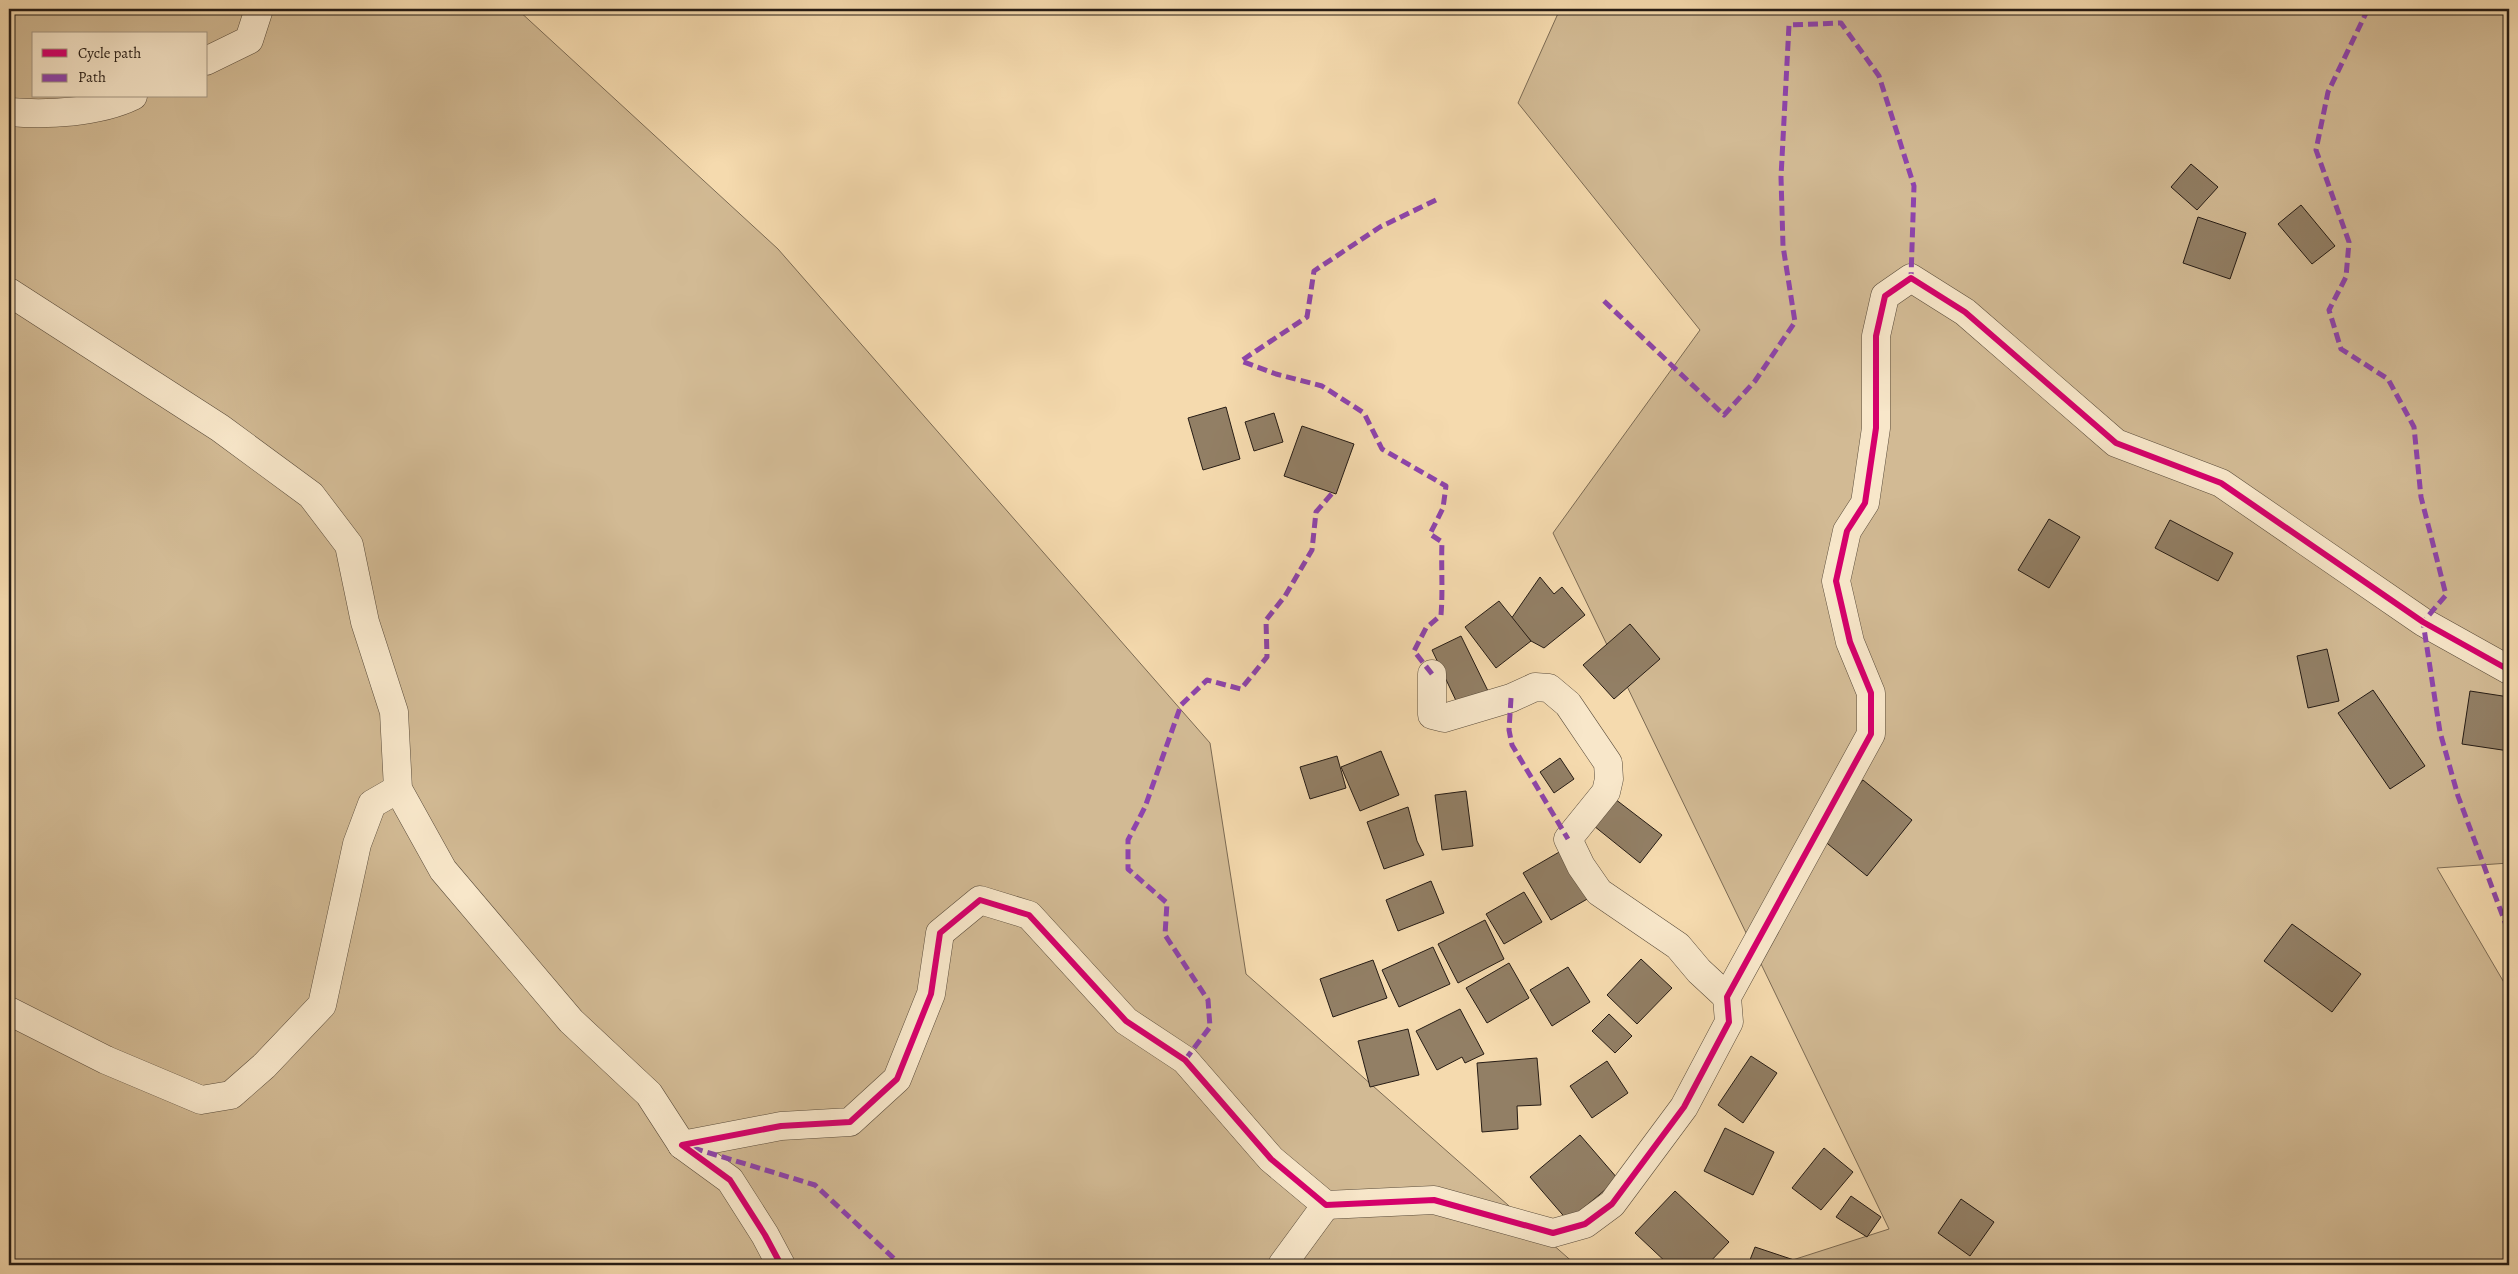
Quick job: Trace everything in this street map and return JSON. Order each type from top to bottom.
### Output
[{"type":"street","points":[[208,59],[249,40],[259,9]]},
{"type":"street","points":[[9,112],[48,114],[116,105],[129,98]]},
{"type":"street","points":[[682,1145],[781,1126],[850,1122],[897,1079],[931,994],[940,933],[980,900],[1029,915],[1126,1021],[1185,1060],[1271,1159],[1326,1205],[1434,1200],[1553,1233],[1586,1224],[1612,1204],[1684,1107],[1729,1022],[1727,997],[1871,734],[1871,693],[1850,642],[1836,581],[1847,531],[1865,503],[1876,428],[1876,336],[1885,296],[1911,278],[1965,312],[2116,442],[2221,483],[2423,622],[2509,670]]},
{"type":"street","points":[[9,292],[220,428],[311,495],[350,545],[366,622],[394,712],[398,790],[443,870],[571,1021],[650,1094],[682,1145],[730,1180],[765,1235],[781,1265]]},
{"type":"street","points":[[1432,674],[1432,716],[1438,718],[1444,718],[1511,698],[1535,686],[1549,688],[1568,704],[1608,763],[1609,779],[1606,792],[1568,839],[1581,866],[1599,892],[1678,946],[1727,997]]},
{"type":"street","points":[[9,1011],[106,1060],[201,1100],[231,1094],[264,1066],[322,1005],[357,844],[372,804],[398,790]]},
{"type":"street","points":[[1282,1265],[1326,1205]]},
{"type":"shaded area","points":[[9,9],[517,9],[778,249],[1210,743],[1246,974],[1576,1265],[9,1265]]},
{"type":"shaded area","points":[[1560,9],[2509,9],[2509,863],[2437,868],[2509,991],[2509,1265],[1777,1265],[1889,1229],[1553,533],[1700,330],[1518,103]]},
{"type":"building","points":[[2191,164],[2218,187],[2197,210],[2171,187]]},
{"type":"building","points":[[2301,205],[2335,246],[2312,264],[2278,224]]},
{"type":"building","points":[[2198,217],[2246,233],[2230,279],[2183,263]]},
{"type":"building","points":[[1226,407],[1240,459],[1203,470],[1188,418]]},
{"type":"building","points":[[1274,413],[1283,442],[1254,451],[1245,422]]},
{"type":"building","points":[[1302,426],[1354,444],[1336,494],[1284,476]]},
{"type":"building","points":[[2049,519],[2080,537],[2049,588],[2018,570]]},
{"type":"building","points":[[2170,520],[2233,553],[2218,581],[2155,548]]},
{"type":"building","points":[[1540,577],[1554,594],[1562,587],[1585,615],[1544,648],[1531,641],[1511,619]]},
{"type":"building","points":[[1499,601],[1531,641],[1496,668],[1465,627]]},
{"type":"building","points":[[1630,624],[1660,659],[1614,699],[1583,665]]},
{"type":"building","points":[[1461,636],[1489,693],[1459,707],[1432,650]]},
{"type":"building","points":[[2327,649],[2339,701],[2308,708],[2297,656]]},
{"type":"building","points":[[2373,690],[2425,766],[2390,789],[2338,713]]},
{"type":"building","points":[[2470,691],[2509,697],[2509,751],[2462,744]]},
{"type":"building","points":[[1381,751],[1399,795],[1360,811],[1341,767]]},
{"type":"building","points":[[1337,756],[1346,788],[1310,799],[1300,767]]},
{"type":"building","points":[[1560,758],[1574,779],[1554,793],[1540,772]]},
{"type":"building","points":[[1863,780],[1912,820],[1867,876],[1817,835]]},
{"type":"building","points":[[1466,791],[1473,846],[1442,850],[1435,795]]},
{"type":"building","points":[[1615,799],[1662,835],[1640,863],[1594,826]]},
{"type":"building","points":[[1408,807],[1417,841],[1424,855],[1384,869],[1367,822]]},
{"type":"building","points":[[1561,851],[1589,898],[1551,920],[1523,873]]},
{"type":"building","points":[[1431,881],[1444,913],[1398,931],[1386,900]]},
{"type":"building","points":[[1524,892],[1542,922],[1504,944],[1486,914]]},
{"type":"building","points":[[1485,920],[1504,959],[1458,983],[1438,944]]},
{"type":"building","points":[[2292,924],[2361,974],[2332,1012],[2264,961]]},
{"type":"building","points":[[1433,947],[1450,984],[1399,1007],[1382,970]]},
{"type":"building","points":[[1641,959],[1672,988],[1637,1024],[1607,995]]},
{"type":"building","points":[[1373,960],[1387,998],[1333,1017],[1320,979]]},
{"type":"building","points":[[1509,963],[1529,998],[1487,1023],[1466,988]]},
{"type":"building","points":[[1568,967],[1590,1002],[1552,1026],[1530,990]]},
{"type":"building","points":[[1460,1009],[1484,1054],[1465,1063],[1462,1057],[1437,1070],[1416,1031]]},
{"type":"building","points":[[1609,1014],[1632,1036],[1615,1053],[1592,1031]]},
{"type":"building","points":[[1408,1029],[1419,1075],[1370,1087],[1358,1041]]},
{"type":"building","points":[[1751,1056],[1777,1073],[1743,1123],[1718,1105]]},
{"type":"building","points":[[1537,1058],[1541,1105],[1517,1106],[1518,1129],[1482,1132],[1477,1063]]},
{"type":"building","points":[[1607,1061],[1628,1093],[1592,1118],[1570,1086]]},
{"type":"building","points":[[1725,1128],[1774,1152],[1753,1195],[1704,1171]]},
{"type":"building","points":[[1580,1135],[1618,1179],[1568,1221],[1530,1177]]},
{"type":"building","points":[[1824,1148],[1853,1172],[1821,1210],[1792,1188]]},
{"type":"building","points":[[1675,1191],[1729,1242],[1707,1265],[1669,1265],[1635,1233]]},
{"type":"building","points":[[1851,1196],[1881,1217],[1867,1237],[1836,1217]]},
{"type":"building","points":[[1961,1199],[1994,1222],[1970,1256],[1938,1233]]},
{"type":"building","points":[[1755,1247],[1794,1260],[1792,1265],[1748,1265]]},
{"type":"marked path","points":[[2368,9],[2328,92],[2316,150],[2349,242],[2346,277],[2329,310],[2341,349],[2388,379],[2414,427],[2421,497],[2446,595],[2423,622],[2440,732],[2458,796],[2509,933]]},
{"type":"marked path","points":[[1604,301],[1724,415],[1755,381],[1795,322],[1783,246],[1781,177],[1789,25],[1841,23],[1879,76],[1914,186],[1911,278]]},
{"type":"marked path","points":[[1432,674],[1414,651],[1426,628],[1441,615],[1442,542],[1430,534],[1443,508],[1446,486],[1382,449],[1364,413],[1322,386],[1276,374],[1241,361],[1307,317],[1314,271],[1380,227],[1436,200]]},
{"type":"marked path","points":[[1185,1060],[1210,1027],[1208,1000],[1165,935],[1167,903],[1128,869],[1128,840],[1145,807],[1181,705],[1207,680],[1241,689],[1267,657],[1266,620],[1285,596],[1312,550],[1316,512],[1335,490]]},
{"type":"marked path","points":[[1511,698],[1509,730],[1512,745],[1568,839]]},
{"type":"marked path","points":[[693,1148],[815,1185],[901,1265]]},
{"type":"cycle path","points":[[781,1265],[765,1235],[730,1180],[682,1145],[781,1126],[850,1122],[897,1079],[931,994],[940,933],[980,900],[1029,915],[1126,1021],[1185,1060],[1271,1159],[1326,1205],[1434,1200],[1553,1233],[1585,1224],[1612,1204],[1684,1107],[1729,1022],[1727,997],[1871,734],[1871,693],[1850,642],[1836,581],[1847,531],[1865,503],[1876,428],[1876,336],[1885,296],[1911,278],[1965,312],[2116,443],[2221,483],[2423,622],[2509,670]]}]
